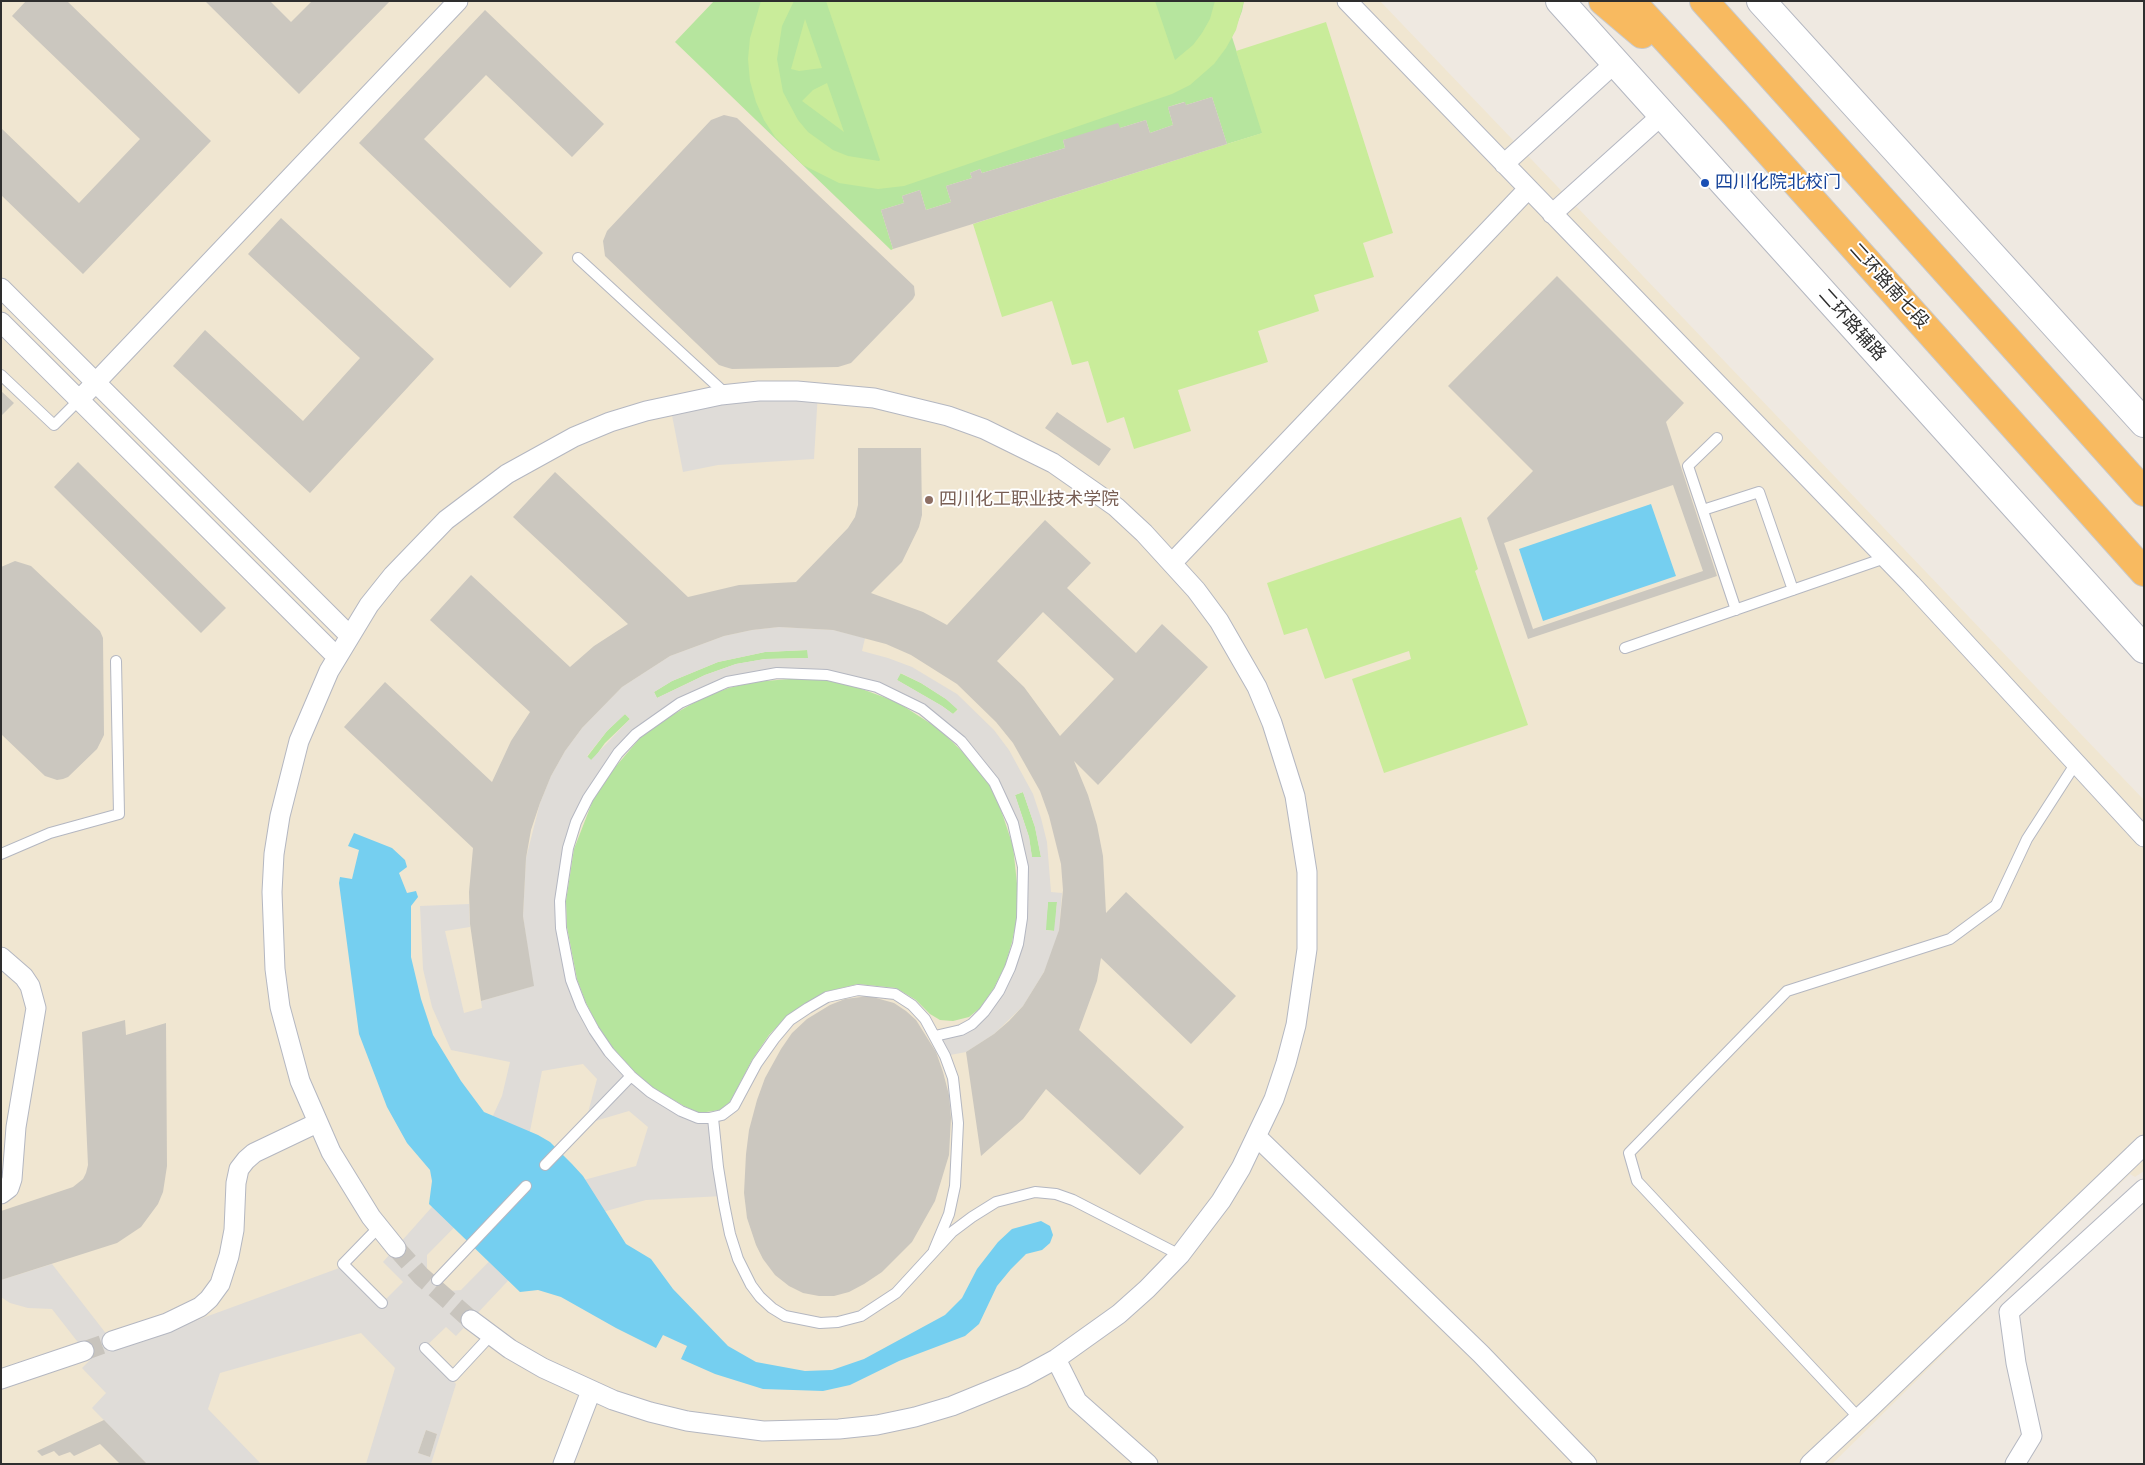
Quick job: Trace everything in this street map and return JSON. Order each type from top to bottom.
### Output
[{"type":"highway","points":[[1604,1],[1735,114]]},
{"type":"highway","name":"二环路南七段","points":[[1631,1],[1735,114],[2144,572]]},
{"type":"highway","points":[[1704,1],[2144,492]]},
{"type":"highway","points":[[1710,1],[1737,36]]},
{"type":"main road","name":"二环路辅路","points":[[1560,1],[2144,649]]},
{"type":"main road","points":[[1761,1],[2144,423]]},
{"type":"street","points":[[79,400],[458,1]]},
{"type":"street","points":[[1347,1],[1885,558],[2144,837]]},
{"type":"street","points":[[1504,164],[1615,63]]},
{"type":"street","points":[[1552,214],[1662,114]]},
{"type":"street","points":[[1173,562],[1528,189]]},
{"type":"street","points":[[1,288],[349,635]]},
{"type":"street","points":[[1,322],[337,657]]},
{"type":"street","points":[[396,1248],[350,1185],[317,1123],[300,1081],[280,1007],[273,950],[272,892],[274,854],[288,778],[313,706],[349,635],[375,598],[418,547],[446,520],[507,474],[574,437],[610,422],[676,403],[727,394],[759,391],[797,391],[874,398],[948,416],[984,429],[1027,450],[1085,484],[1137,526],[1173,562],[1196,590],[1219,621],[1257,687],[1285,759],[1295,796],[1302,834],[1308,911],[1303,988],[1296,1025],[1274,1099],[1257,1138],[1221,1201],[1180,1255],[1119,1314],[1056,1359],[996,1389],[952,1406],[891,1422],[839,1429],[763,1431],[725,1427],[650,1412],[591,1391],[544,1368],[490,1335],[471,1320]]},
{"type":"street","points":[[1,957],[24,977],[30,986],[36,1008],[16,1127],[12,1180],[8,1188],[1,1194]]},
{"type":"street","points":[[112,1342],[167,1323],[200,1307],[209,1299],[220,1284],[229,1256],[234,1230],[236,1183],[240,1169],[254,1153],[317,1123]]},
{"type":"street","points":[[1257,1138],[1482,1354],[1587,1464]]},
{"type":"street","points":[[1810,1464],[2144,1145]]},
{"type":"street","points":[[2015,1464],[2032,1436],[2016,1363],[2009,1312],[2144,1189]]},
{"type":"street","points":[[1,1379],[84,1351]]},
{"type":"street","points":[[1056,1359],[1077,1401],[1148,1464]]},
{"type":"street","points":[[563,1464],[591,1391]]},
{"type":"lane","points":[[578,258],[727,394]]},
{"type":"lane","points":[[1,375],[54,426],[79,400]]},
{"type":"lane","points":[[1717,438],[1688,466],[1736,610]]},
{"type":"lane","points":[[1703,510],[1759,492],[1793,590]]},
{"type":"lane","points":[[1626,648],[1885,558]]},
{"type":"lane","points":[[1,854],[50,833],[119,814],[116,661]]},
{"type":"lane","points":[[934,1250],[949,1214],[954,1186],[958,1123],[952,1078],[945,1056],[925,1019],[912,1005],[894,994],[858,990],[827,997],[790,1020],[757,1063],[734,1106],[722,1115],[713,1118],[698,1118],[681,1111],[650,1092],[631,1076],[609,1052],[594,1030],[581,1006],[571,980],[561,928],[561,892],[568,848],[576,822],[588,798],[618,753],[636,734],[657,717],[680,703],[720,685],[752,676],[802,672],[852,680],[876,687],[914,705],[942,724],[961,741],[994,782],[1013,823],[1023,867],[1022,918],[1018,944],[999,991],[984,1012],[972,1024],[960,1030],[935,1036]]},
{"type":"lane","points":[[1859,1418],[1637,1182],[1629,1153],[1787,991],[1950,940],[1996,905],[2027,839],[2076,763]]},
{"type":"lane","points":[[546,1165],[631,1076]]},
{"type":"lane","points":[[713,1118],[718,1167],[730,1234],[738,1259],[760,1297],[778,1312],[801,1320],[820,1323],[838,1322],[861,1316],[896,1293],[912,1278],[934,1250],[952,1232],[996,1202],[1035,1192],[1056,1194],[1073,1200],[1180,1255]]},
{"type":"lane","points":[[437,1280],[526,1186]]},
{"type":"lane","points":[[379,1227],[343,1264],[382,1303]]},
{"type":"lane","points":[[425,1348],[452,1376],[490,1335]]},
{"type":"shaded area","name":"四川化工职业技术学院","points":[[1,1],[1380,1],[2144,800],[2144,1171],[2135,1177],[2130,1174],[1994,1304],[1832,1464],[1,1464]]},
{"type":"shaded area","points":[[818,392],[814,459],[718,465],[683,472],[670,405]]},
{"type":"shaded area","points":[[779,627],[833,630],[865,638],[862,651],[912,667],[957,694],[994,730],[1009,750],[1033,794],[1041,818],[1047,842],[1051,892],[1062,893],[1059,930],[1053,951],[1044,972],[1023,1006],[994,1034],[966,1052],[945,1056],[935,1036],[948,1033],[984,1012],[1018,944],[1019,845],[978,760],[900,697],[802,672],[704,691],[636,734],[588,798],[563,874],[565,954],[594,1030],[650,1092],[709,1118],[723,1196],[646,1200],[599,1213],[535,1252],[456,1336],[446,1327],[423,1349],[456,1384],[431,1464],[366,1464],[395,1368],[361,1333],[220,1373],[208,1409],[261,1464],[147,1464],[92,1408],[106,1393],[82,1368],[91,1359],[52,1309],[28,1308],[10,1303],[1,1297],[1,1280],[52,1264],[118,1349],[342,1267],[380,1305],[403,1282],[383,1262],[456,1180],[491,1120],[502,1096],[510,1062],[451,1050],[432,1007],[423,969],[420,906],[469,904],[470,927],[445,931],[464,1013],[482,1008],[481,1001],[533,986],[523,916],[526,858],[540,803],[551,776],[565,751],[582,728],[622,687],[670,656],[724,636]],"holes":[[[807,650],[808,658],[765,659],[736,664],[705,675],[657,698],[654,692],[672,681],[718,662],[765,652]],[[901,673],[946,699],[958,710],[953,714],[897,680]],[[625,714],[630,719],[591,760],[587,756],[607,731]],[[1023,792],[1035,827],[1041,857],[1032,857],[1029,837],[1015,795]],[[1048,902],[1057,902],[1054,931],[1046,930]],[[583,1064],[597,1079],[585,1124],[629,1111],[648,1127],[636,1166],[565,1185],[527,1146],[542,1071]],[[503,1178],[538,1212],[461,1290],[447,1291],[427,1270],[427,1255]],[[426,1430],[437,1434],[430,1457],[418,1453]]]},
{"type":"green space","points":[[714,1],[1244,1],[1232,37],[1263,133],[1227,144],[1212,97],[1186,105],[1184,102],[1168,107],[1173,125],[1150,133],[1146,120],[1120,128],[1063,140],[1065,148],[982,173],[980,169],[970,173],[972,178],[946,186],[951,202],[926,210],[920,190],[902,196],[904,203],[881,210],[893,249],[891,250],[675,42]]},
{"type":"green space","points":[[761,1],[794,1],[782,26],[777,59],[783,92],[798,120],[808,132],[833,150],[848,156],[879,161],[826,1],[1155,1],[1175,60],[1193,45],[1202,33],[1210,19],[1215,1],[1244,1],[1236,30],[1226,48],[1214,64],[1190,85],[1172,94],[904,186],[878,189],[839,183],[803,165],[775,137],[764,120],[750,81],[748,59],[750,38]]},
{"type":"green space","points":[[805,19],[822,68],[799,71],[791,69]]},
{"type":"green space","points":[[1326,22],[1393,233],[1363,243],[1374,277],[1314,295],[1319,311],[1258,331],[1268,362],[1178,390],[1191,431],[1134,449],[1124,417],[1107,423],[1088,361],[1072,365],[1052,301],[1002,317],[973,224],[1262,133],[1236,51]]},
{"type":"green space","points":[[827,83],[844,132],[802,101],[813,90]]},
{"type":"green space","points":[[1461,517],[1478,569],[1475,571],[1528,725],[1384,773],[1352,679],[1411,659],[1409,651],[1325,679],[1307,628],[1284,635],[1267,583]]},
{"type":"green space","points":[[808,650],[809,658],[765,659],[736,664],[705,675],[657,698],[654,692],[672,681],[718,662],[765,652]]},
{"type":"green space","points":[[900,673],[921,683],[958,709],[953,714],[897,680]]},
{"type":"green space","points":[[802,678],[827,680],[851,685],[897,702],[939,729],[974,763],[989,784],[999,804],[1013,846],[1018,893],[1017,918],[1012,942],[1005,966],[994,988],[980,1008],[969,1017],[953,1021],[940,1020],[930,1014],[916,1000],[896,988],[858,984],[825,992],[787,1016],[769,1035],[752,1060],[730,1102],[720,1110],[699,1113],[653,1088],[635,1072],[613,1048],[598,1026],[586,1003],[577,979],[567,927],[566,901],[574,849],[593,800],[606,778],[640,738],[660,722],[706,696],[729,688],[753,682]]},
{"type":"green space","points":[[625,714],[630,719],[605,743],[592,761],[587,757],[607,731]]},
{"type":"green space","points":[[1023,792],[1035,827],[1041,857],[1032,858],[1029,837],[1015,795]]},
{"type":"green space","points":[[1048,902],[1057,902],[1055,931],[1045,930]]},
{"type":"water","points":[[1651,504],[1676,576],[1543,621],[1519,549]]},
{"type":"water","points":[[354,833],[392,848],[405,860],[407,867],[399,873],[407,893],[416,891],[418,897],[411,906],[411,957],[421,999],[433,1035],[461,1081],[484,1112],[550,1142],[583,1176],[626,1244],[651,1259],[673,1289],[728,1346],[756,1362],[805,1371],[832,1370],[864,1359],[945,1315],[962,1298],[977,1269],[998,1242],[1012,1229],[1041,1221],[1050,1226],[1053,1235],[1050,1243],[1042,1250],[1026,1254],[1011,1269],[997,1286],[979,1324],[965,1336],[899,1361],[850,1385],[823,1391],[763,1389],[715,1374],[681,1359],[687,1346],[663,1335],[656,1348],[561,1297],[538,1290],[520,1292],[429,1204],[432,1181],[430,1170],[407,1143],[387,1107],[359,1034],[339,883],[340,877],[352,879],[359,850],[348,846]]},
{"type":"building","points":[[26,1],[67,1],[211,141],[83,274],[1,195],[1,128],[79,203],[140,139],[12,16]]},
{"type":"building","points":[[205,1],[270,1],[291,22],[312,1],[390,1],[299,94]]},
{"type":"building","points":[[485,10],[604,124],[572,157],[486,75],[424,139],[543,253],[510,288],[359,143]]},
{"type":"building","points":[[1212,97],[1227,144],[893,249],[881,210],[904,203],[902,196],[920,190],[926,210],[951,202],[946,186],[972,178],[970,173],[980,169],[982,173],[1065,148],[1063,140],[1118,123],[1120,128],[1146,120],[1150,133],[1173,125],[1168,107],[1185,102],[1186,105]]},
{"type":"building","points":[[724,115],[737,118],[914,286],[915,295],[913,299],[851,363],[838,367],[732,369],[719,365],[605,256],[603,241],[607,231],[711,120]]},
{"type":"building","points":[[281,218],[434,359],[310,493],[173,366],[205,330],[303,421],[360,358],[248,254]]},
{"type":"building","points":[[1557,276],[1684,403],[1666,422],[1717,576],[1528,639],[1487,518],[1533,471],[1448,386]],"holes":[[[1673,485],[1703,571],[1533,629],[1504,543]]]},
{"type":"building","points":[[1,391],[14,403],[1,416]]},
{"type":"building","points":[[1057,412],[1111,449],[1099,466],[1045,428]]},
{"type":"building","points":[[858,448],[921,448],[922,515],[919,527],[902,562],[871,593],[923,612],[947,625],[1045,520],[1091,563],[1067,588],[1136,653],[1162,624],[1208,667],[1098,785],[1074,761],[1088,795],[1097,825],[1103,856],[1106,913],[1126,892],[1236,996],[1191,1044],[1101,958],[1097,981],[1079,1030],[1184,1127],[1140,1175],[1046,1089],[1023,1119],[981,1156],[966,1052],[994,1034],[1009,1021],[1023,1006],[1044,972],[1059,930],[1063,890],[1061,864],[1049,816],[1040,791],[1013,743],[996,722],[957,684],[911,655],[886,644],[833,630],[779,627],[724,636],[670,656],[622,687],[582,728],[565,751],[551,776],[531,830],[526,858],[523,916],[534,986],[481,1001],[470,924],[469,892],[473,848],[344,727],[385,682],[492,782],[511,741],[530,712],[430,620],[471,575],[570,667],[594,646],[628,624],[513,517],[555,472],[688,597],[739,585],[796,582],[848,528],[855,517],[858,505]],"holes":[[[1043,612],[1114,679],[1060,736],[1024,687],[997,661]]]},
{"type":"building","points":[[78,462],[226,608],[201,633],[54,487]]},
{"type":"building","points":[[15,561],[31,566],[100,631],[103,638],[104,735],[97,749],[68,777],[63,779],[57,780],[45,776],[1,734],[1,567]]},
{"type":"building","points":[[869,996],[894,1003],[906,1011],[916,1020],[936,1052],[949,1095],[951,1118],[949,1155],[935,1201],[912,1242],[882,1272],[849,1292],[834,1296],[803,1293],[789,1286],[775,1275],[763,1259],[747,1218],[744,1193],[749,1130],[765,1078],[792,1033],[807,1019],[830,1005],[845,999]]},
{"type":"building","points":[[125,1020],[126,1035],[166,1023],[167,1166],[163,1192],[158,1204],[141,1227],[117,1243],[1,1280],[1,1211],[73,1187],[83,1179],[86,1173],[88,1165],[82,1032]]},
{"type":"building","points":[[104,1420],[147,1464],[120,1464],[100,1444],[74,1456],[70,1452],[59,1456],[54,1451],[42,1456],[37,1451]]},
{"type":"building","points":[[426,1430],[437,1434],[430,1457],[418,1453]]},
{"type":"tunnel","points":[[396,1248],[421,1276],[471,1320]]},
{"type":"tunnel","points":[[84,1351],[112,1341]]},
{"type":"place","name":"四川化院北校门","points":[[1705,183]]},
{"type":"place","name":"四川化工职业技术学院","points":[[929,500]]}]
